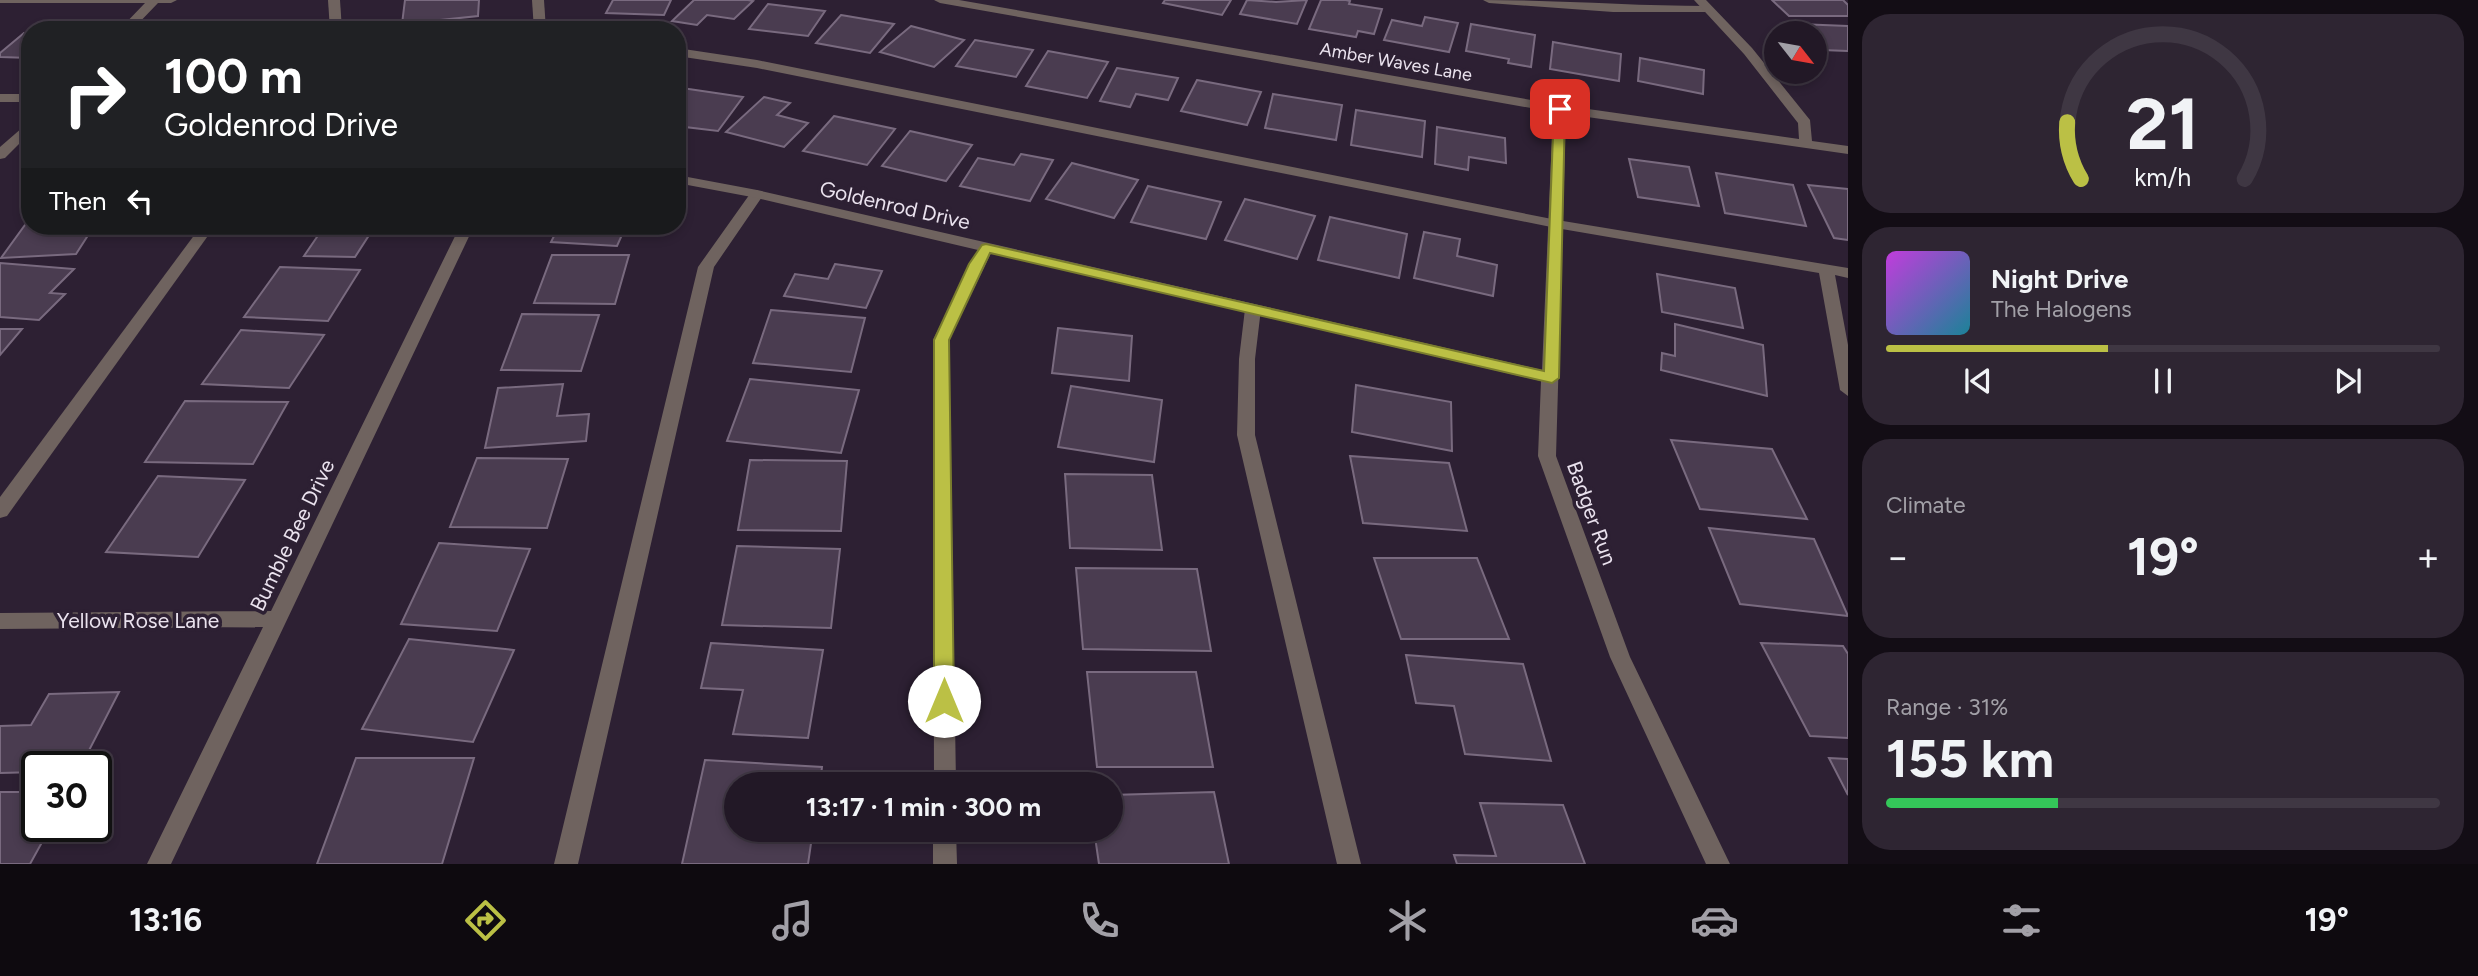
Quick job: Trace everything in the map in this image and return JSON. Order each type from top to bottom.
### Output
[{"type":"street","points":[[0,0],[171,0]]},
{"type":"street","points":[[334,0],[335,21]]},
{"type":"street","points":[[538,0],[539,21]]},
{"type":"street","name":"Amber Waves Lane","points":[[940,0],[1560,109],[1805,146],[1848,150]]},
{"type":"street","points":[[1489,0],[1613,9],[1704,5],[1748,51],[1805,123],[1805,146]]},
{"type":"street","points":[[134,21],[154,1]]},
{"type":"street","points":[[686,53],[757,64],[1512,213],[1556,224],[1848,273]]},
{"type":"street","points":[[0,98],[21,98]]},
{"type":"street","name":"Badger Run","points":[[1560,109],[1547,456],[1620,657],[1718,864]]},
{"type":"street","points":[[0,155],[21,134]]},
{"type":"street","name":"Goldenrod Drive","points":[[686,182],[757,194],[1552,378]]},
{"type":"street","points":[[566,864],[706,267],[757,194]]},
{"type":"street","points":[[0,511],[201,235]]},
{"type":"street","name":"Bumble Bee Drive","points":[[159,864],[463,235]]},
{"type":"street","points":[[944,772],[941,340],[986,248]]},
{"type":"street","points":[[1826,270],[1848,390]]},
{"type":"street","points":[[1253,309],[1247,359],[1246,435],[1349,864]]},
{"type":"street","name":"Yellow Rose Lane","points":[[0,621],[276,619]]},
{"type":"street","points":[[945,842],[945,864]]},
{"type":"building","points":[[405,0],[479,0],[478,16],[402,21]]},
{"type":"building","points":[[613,0],[671,0],[664,15],[606,13]]},
{"type":"building","points":[[694,0],[753,1],[734,19],[707,15],[697,25],[686,23],[686,21],[672,21]]},
{"type":"building","points":[[1165,0],[1231,0],[1222,15],[1163,3]]},
{"type":"building","points":[[1247,0],[1307,0],[1297,24],[1240,14]]},
{"type":"building","points":[[1321,0],[1346,0],[1350,1],[1349,4],[1382,9],[1374,34],[1358,31],[1356,37],[1309,29]]},
{"type":"building","points":[[1772,0],[1843,0],[1848,5],[1848,16],[1789,16]]},
{"type":"building","points":[[768,4],[825,11],[808,36],[749,29]]},
{"type":"building","points":[[841,15],[894,24],[870,53],[816,43]]},
{"type":"building","points":[[1425,17],[1458,23],[1449,52],[1384,40],[1392,20],[1422,26]]},
{"type":"building","points":[[1471,24],[1535,35],[1531,67],[1508,63],[1509,59],[1466,51]]},
{"type":"building","points":[[1827,25],[1848,26],[1848,51],[1827,50]]},
{"type":"building","points":[[911,26],[964,40],[934,67],[880,52]]},
{"type":"building","points":[[21,36],[21,58],[0,57],[0,53]]},
{"type":"building","points":[[975,40],[1033,50],[1016,77],[956,66]]},
{"type":"building","points":[[1553,42],[1621,54],[1619,81],[1550,69]]},
{"type":"building","points":[[1048,51],[1108,62],[1087,98],[1026,86]]},
{"type":"building","points":[[1640,58],[1704,70],[1703,94],[1638,81]]},
{"type":"building","points":[[1117,68],[1178,78],[1168,100],[1136,94],[1130,107],[1100,101]]},
{"type":"building","points":[[1197,80],[1261,92],[1247,125],[1181,111]]},
{"type":"building","points":[[686,89],[743,97],[718,131],[686,127]]},
{"type":"building","points":[[1273,94],[1342,105],[1336,140],[1265,128]]},
{"type":"building","points":[[764,97],[790,103],[777,115],[808,123],[784,147],[726,132]]},
{"type":"building","points":[[1356,110],[1425,121],[1422,157],[1351,145]]},
{"type":"building","points":[[834,116],[895,129],[867,165],[803,151]]},
{"type":"building","points":[[1437,127],[1505,138],[1506,163],[1469,157],[1468,170],[1435,164]]},
{"type":"building","points":[[910,131],[972,145],[946,181],[882,166]]},
{"type":"building","points":[[1021,154],[1053,160],[1030,201],[960,186],[978,158],[1014,165]]},
{"type":"building","points":[[1629,159],[1689,167],[1699,206],[1638,197]]},
{"type":"building","points":[[1072,163],[1138,180],[1114,218],[1046,199]]},
{"type":"building","points":[[1716,173],[1793,185],[1806,226],[1725,213]]},
{"type":"building","points":[[1808,185],[1848,189],[1848,240],[1834,238]]},
{"type":"building","points":[[1148,186],[1221,202],[1206,239],[1131,222]]},
{"type":"building","points":[[1245,199],[1315,216],[1297,259],[1225,240]]},
{"type":"building","points":[[1330,217],[1407,234],[1399,278],[1318,260]]},
{"type":"building","points":[[21,230],[21,235],[88,235],[76,254],[1,258]]},
{"type":"building","points":[[1424,232],[1460,239],[1457,256],[1497,265],[1493,296],[1414,278]]},
{"type":"building","points":[[318,235],[369,235],[355,257],[304,256]]},
{"type":"building","points":[[554,235],[622,235],[617,246],[551,242]]},
{"type":"building","points":[[552,255],[629,255],[615,304],[534,303]]},
{"type":"building","points":[[0,263],[74,269],[50,293],[65,294],[39,320],[0,317]]},
{"type":"building","points":[[835,264],[882,271],[866,308],[784,296],[795,274],[828,279]]},
{"type":"building","points":[[280,267],[360,270],[328,321],[244,317]]},
{"type":"building","points":[[1657,274],[1735,288],[1743,328],[1662,312]]},
{"type":"building","points":[[771,310],[865,318],[851,372],[753,363]]},
{"type":"building","points":[[522,314],[599,315],[581,371],[501,370]]},
{"type":"building","points":[[1675,324],[1763,345],[1767,396],[1661,370],[1662,353],[1675,356]]},
{"type":"building","points":[[1058,328],[1132,336],[1129,381],[1052,373]]},
{"type":"building","points":[[0,329],[22,329],[0,355]]},
{"type":"building","points":[[241,330],[324,335],[289,388],[202,384]]},
{"type":"building","points":[[750,379],[859,390],[841,453],[727,441]]},
{"type":"building","points":[[563,384],[557,416],[589,414],[586,441],[485,448],[498,388]]},
{"type":"building","points":[[1356,385],[1451,402],[1452,451],[1352,432]]},
{"type":"building","points":[[1071,386],[1162,400],[1154,462],[1058,447]]},
{"type":"building","points":[[185,401],[288,402],[253,464],[145,462]]},
{"type":"building","points":[[1671,440],[1772,449],[1807,519],[1700,509]]},
{"type":"building","points":[[1350,456],[1449,463],[1467,531],[1363,523]]},
{"type":"building","points":[[477,458],[568,459],[547,528],[450,527]]},
{"type":"building","points":[[750,460],[847,461],[841,531],[738,530]]},
{"type":"building","points":[[1065,474],[1152,475],[1162,550],[1070,548]]},
{"type":"building","points":[[158,476],[245,480],[198,557],[106,552]]},
{"type":"building","points":[[1709,528],[1814,539],[1848,616],[1740,604]]},
{"type":"building","points":[[439,543],[530,549],[497,631],[401,624]]},
{"type":"building","points":[[737,546],[840,549],[831,628],[722,625]]},
{"type":"building","points":[[1374,558],[1477,558],[1509,639],[1401,639]]},
{"type":"building","points":[[1076,568],[1197,569],[1211,651],[1083,649]]},
{"type":"building","points":[[409,639],[514,650],[473,742],[362,729]]},
{"type":"building","points":[[711,643],[823,650],[808,738],[733,734],[743,690],[701,688]]},
{"type":"building","points":[[1761,643],[1843,646],[1848,654],[1848,738],[1810,736]]},
{"type":"building","points":[[1406,655],[1523,664],[1551,761],[1465,754],[1454,706],[1416,703]]},
{"type":"building","points":[[1087,672],[1196,672],[1213,767],[1097,767]]},
{"type":"building","points":[[119,692],[89,751],[21,751],[21,772],[0,773],[0,726],[31,725],[49,694]]},
{"type":"building","points":[[356,758],[474,758],[442,864],[317,864]]},
{"type":"building","points":[[1829,758],[1848,759],[1848,795]]},
{"type":"building","points":[[705,760],[822,767],[821,772],[724,772],[724,842],[811,842],[808,864],[682,864]]},
{"type":"building","points":[[0,792],[21,792],[21,842],[42,842],[30,864],[0,864]]},
{"type":"building","points":[[1214,792],[1229,864],[1099,864],[1096,842],[1123,842],[1123,795]]},
{"type":"building","points":[[1480,803],[1563,805],[1585,864],[1457,864],[1454,855],[1496,856]]},
{"type":"route","points":[[944,701],[941,340],[986,248],[1552,378],[1560,109]]}]
